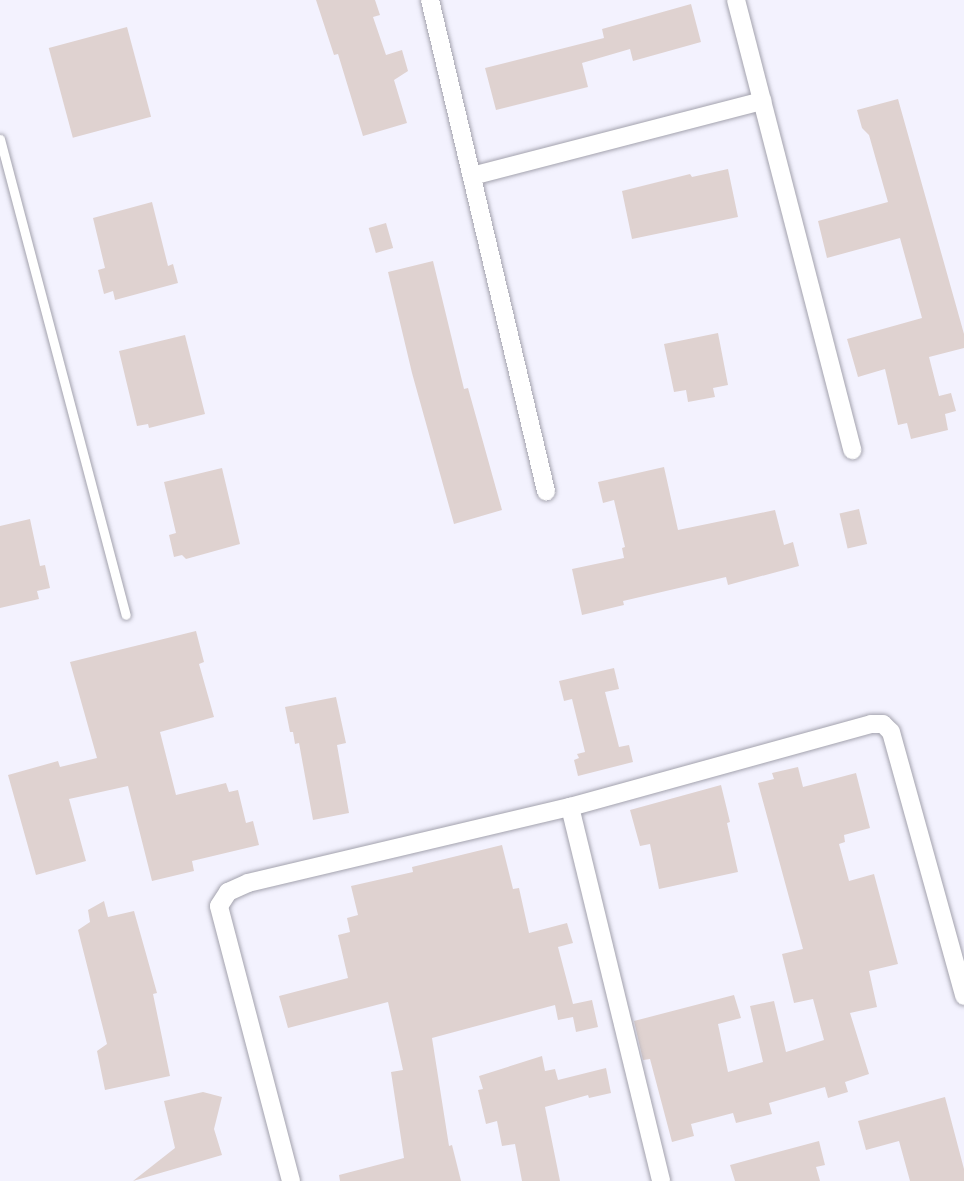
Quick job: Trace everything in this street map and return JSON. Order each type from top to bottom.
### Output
[{"type":"street","points":[[430,0],[546,491]]},
{"type":"street","points":[[736,0],[852,450]]},
{"type":"street","points":[[472,176],[762,101]]},
{"type":"street","points":[[291,1181],[219,906],[228,892],[248,883],[570,807],[860,727],[883,724],[891,732],[964,996]]},
{"type":"street","points":[[570,807],[661,1181]]},
{"type":"lane","points":[[0,139],[126,615]]},
{"type":"building","points":[[316,0],[375,0],[380,15],[373,17],[386,55],[402,50],[408,71],[394,80],[407,123],[363,136],[338,54],[334,55]]},
{"type":"building","points":[[691,4],[701,42],[633,61],[630,49],[582,63],[588,87],[496,110],[485,68],[604,38],[602,29]]},
{"type":"building","points":[[127,27],[151,117],[73,138],[49,48]]},
{"type":"building","points":[[898,99],[964,334],[964,348],[929,357],[939,396],[951,393],[956,411],[945,414],[948,430],[911,439],[907,423],[898,425],[885,369],[858,377],[847,339],[922,318],[900,238],[827,258],[818,221],[888,202],[869,135],[862,128],[857,110]]},
{"type":"building","points":[[728,169],[738,217],[632,239],[622,191],[690,174],[692,177]]},
{"type":"building","points":[[152,202],[168,266],[173,264],[178,283],[115,300],[113,291],[104,294],[98,270],[105,268],[93,218]]},
{"type":"building","points":[[386,223],[393,248],[376,253],[369,228]]},
{"type":"building","points":[[433,261],[464,389],[468,388],[502,510],[454,524],[412,373],[388,272]]},
{"type":"building","points":[[718,333],[728,385],[713,388],[715,397],[688,402],[686,390],[674,392],[664,344]]},
{"type":"building","points":[[185,335],[205,414],[149,428],[148,424],[137,426],[119,351]]},
{"type":"building","points":[[664,467],[678,530],[775,510],[784,545],[793,542],[799,566],[728,585],[726,577],[623,601],[624,605],[582,615],[572,569],[624,558],[622,548],[625,547],[614,500],[603,503],[598,482]]},
{"type":"building","points":[[222,468],[240,544],[186,559],[182,555],[174,557],[169,535],[176,533],[164,482]]},
{"type":"building","points":[[859,509],[867,544],[848,549],[840,513]]},
{"type":"building","points":[[30,519],[40,566],[45,565],[50,588],[37,591],[39,599],[0,608],[0,526]]},
{"type":"building","points":[[196,631],[204,662],[199,664],[214,717],[160,732],[176,795],[226,783],[229,792],[238,790],[246,823],[253,821],[259,845],[192,861],[194,871],[152,881],[128,786],[69,799],[86,861],[36,875],[8,775],[58,761],[60,767],[97,758],[70,662]]},
{"type":"building","points":[[614,668],[619,689],[605,692],[619,747],[629,745],[633,762],[578,776],[574,760],[579,758],[577,754],[585,752],[572,699],[564,701],[559,681]]},
{"type":"building","points":[[336,697],[346,743],[337,745],[349,813],[313,820],[299,743],[295,744],[293,732],[290,732],[285,707]]},
{"type":"building","points":[[798,767],[803,787],[856,773],[870,828],[844,835],[845,842],[839,844],[849,881],[874,874],[898,964],[869,971],[877,1007],[850,1013],[869,1074],[845,1082],[848,1092],[828,1098],[825,1087],[769,1103],[772,1114],[736,1123],[733,1113],[691,1124],[694,1136],[672,1142],[650,1059],[643,1060],[634,1021],[734,995],[741,1018],[718,1024],[728,1072],[763,1062],[750,1006],[774,1001],[786,1052],[824,1040],[813,999],[794,1003],[782,954],[803,949],[758,783],[774,779],[772,773]]},
{"type":"building","points":[[721,785],[738,872],[659,889],[650,844],[640,846],[630,810]]},
{"type":"building","points":[[502,845],[513,889],[519,888],[529,933],[567,923],[573,943],[558,947],[573,1004],[592,1000],[598,1027],[576,1032],[573,1017],[558,1020],[555,1005],[432,1038],[449,1146],[452,1145],[461,1181],[340,1181],[339,1175],[404,1158],[391,1072],[403,1070],[388,1002],[288,1028],[279,996],[348,978],[338,935],[350,932],[347,918],[358,915],[351,886],[413,872],[412,867]]},
{"type":"building","points":[[104,901],[108,917],[134,911],[157,993],[153,994],[170,1076],[105,1090],[97,1051],[107,1044],[78,930],[90,922],[88,910]]},
{"type":"building","points":[[542,1056],[545,1071],[555,1069],[558,1080],[606,1068],[611,1093],[589,1098],[588,1095],[545,1107],[560,1181],[522,1181],[515,1144],[502,1146],[497,1121],[486,1124],[478,1090],[483,1089],[479,1076]]},
{"type":"building","points":[[203,1092],[222,1097],[214,1129],[222,1155],[133,1181],[175,1148],[164,1101]]},
{"type":"building","points":[[945,1097],[964,1169],[964,1181],[910,1181],[899,1141],[866,1150],[858,1121]]},
{"type":"building","points":[[819,1141],[825,1165],[816,1167],[820,1181],[735,1181],[730,1165]]}]
